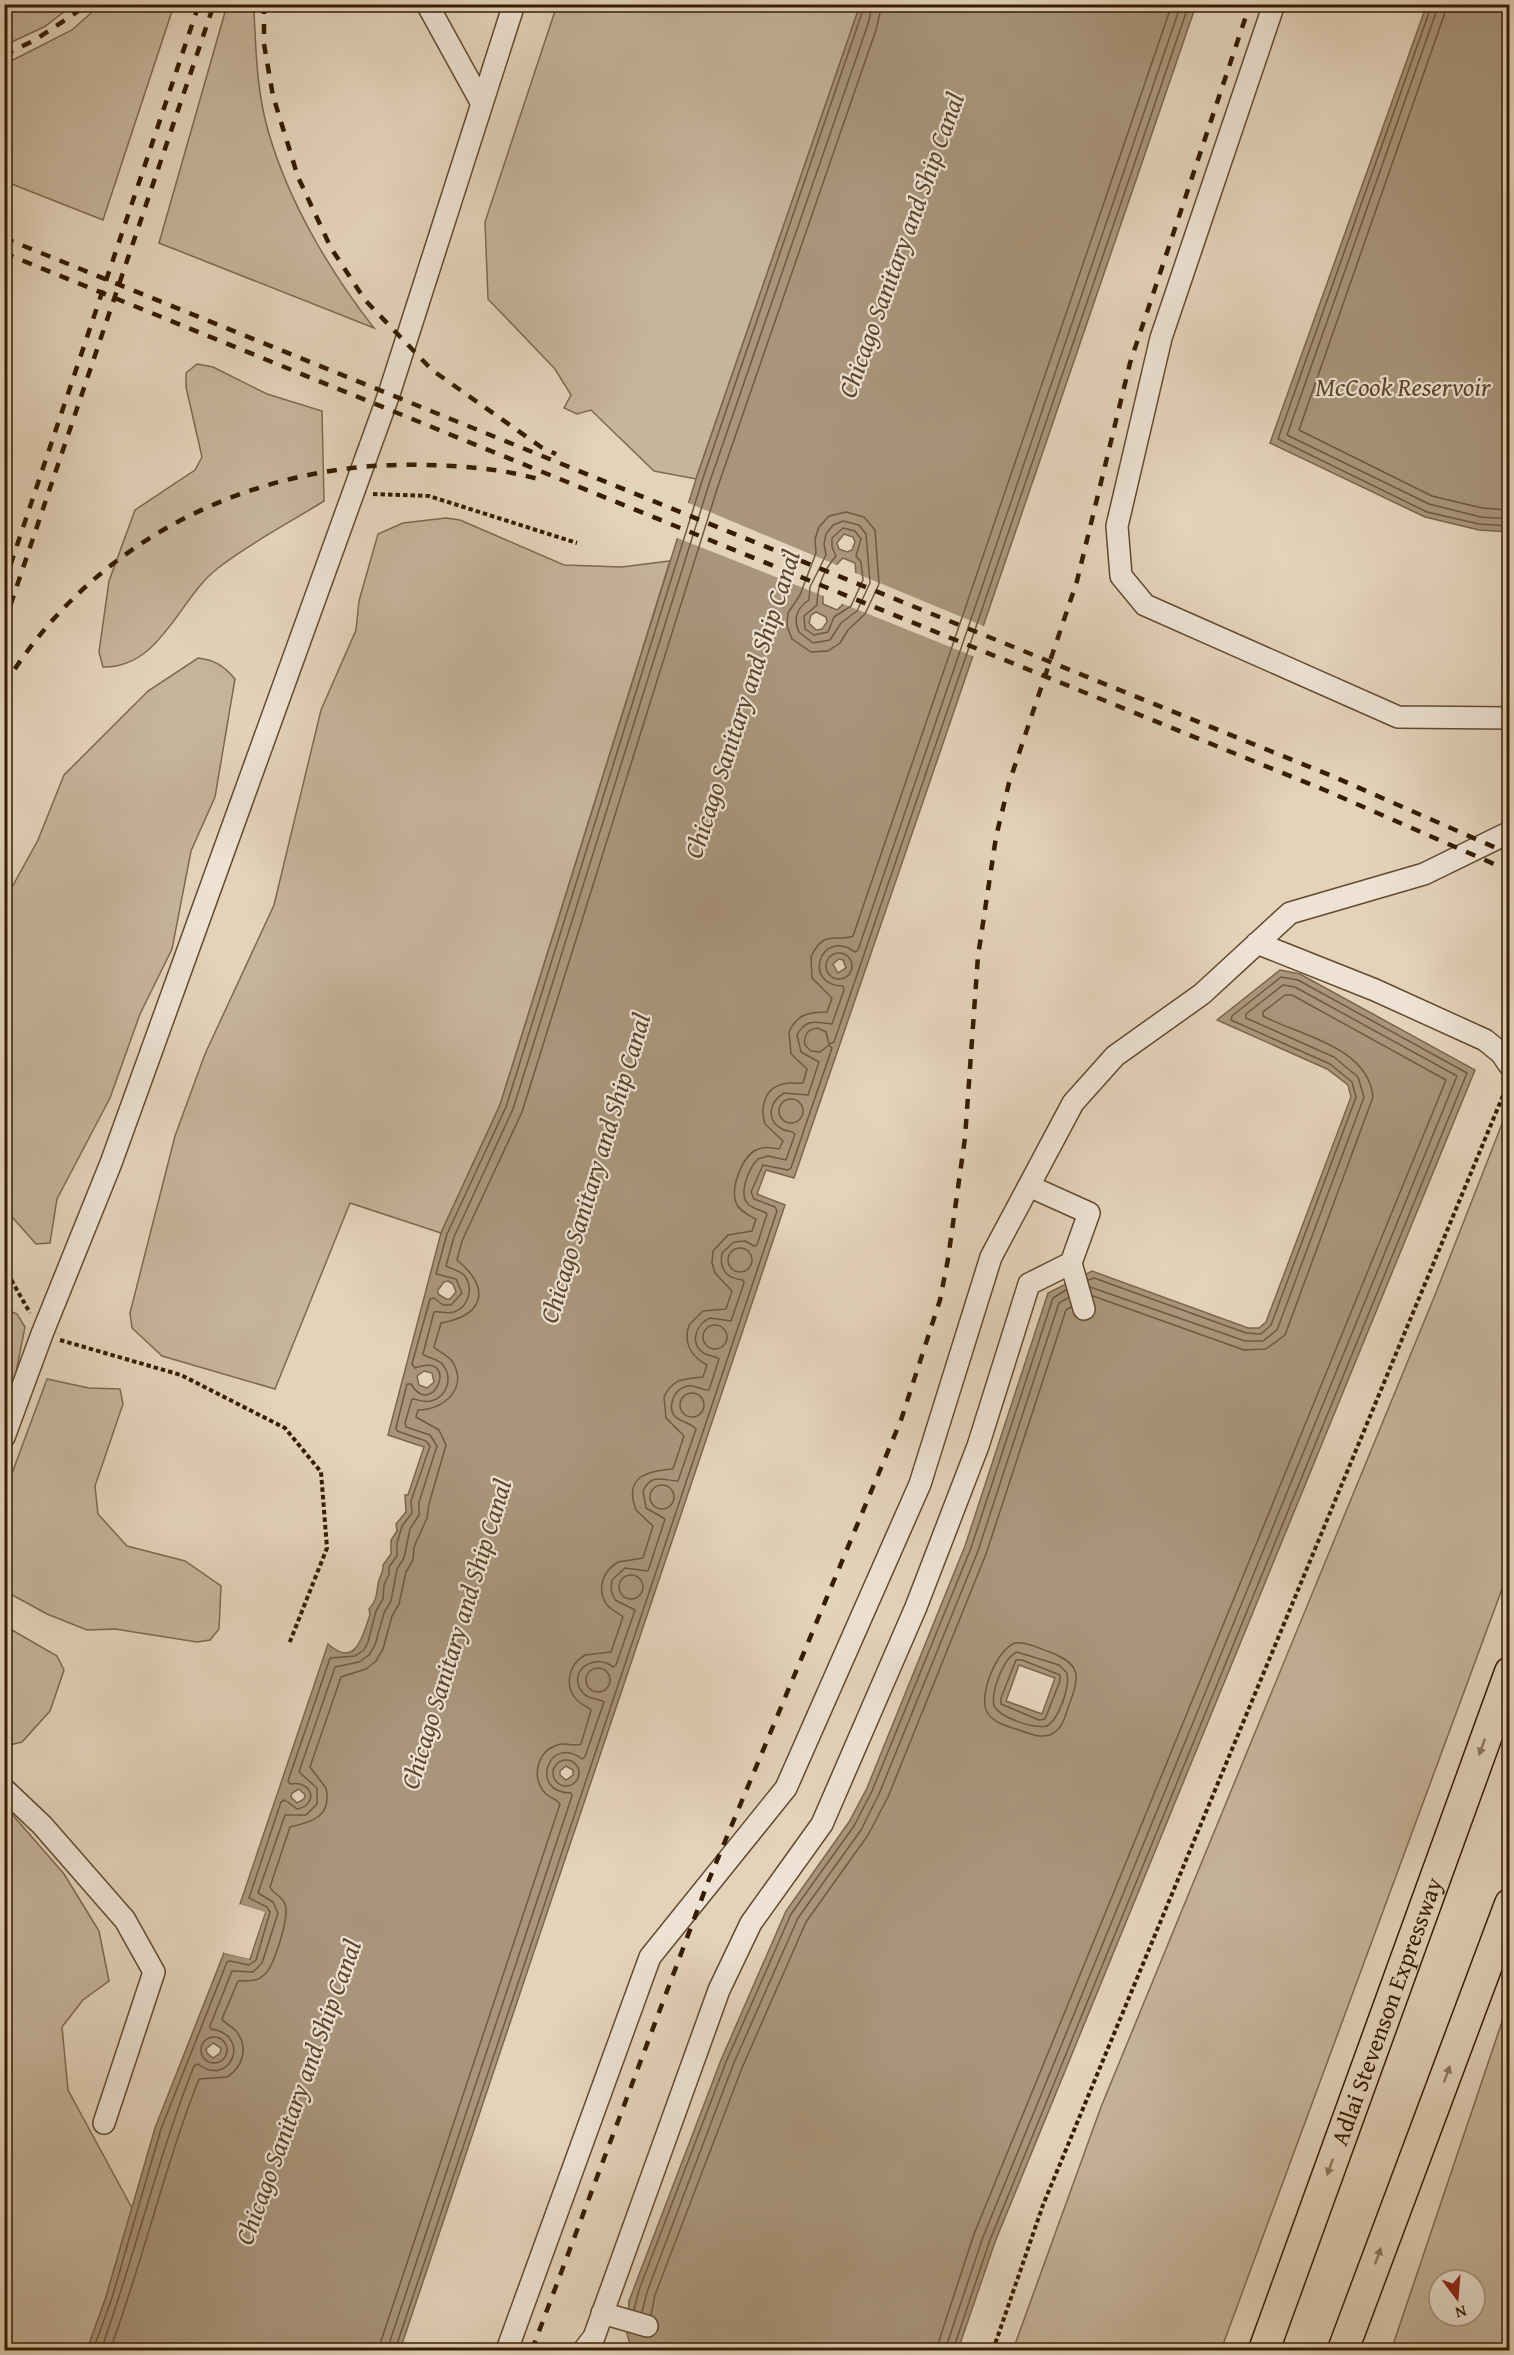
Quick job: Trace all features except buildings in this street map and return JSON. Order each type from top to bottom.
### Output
[{"type":"highway","name":"Adlai Stevenson Expressway","points":[[1264,2350],[1509,1672]]},
{"type":"highway","points":[[1343,2350],[1509,1904]]},
{"type":"highway","points":[[1348,2350],[1363,2298]]},
{"type":"lane","points":[[427,4],[481,102]]},
{"type":"lane","points":[[4,1437],[42,1334],[111,1163],[351,493],[389,394],[514,4]]},
{"type":"lane","points":[[1274,4],[1161,338],[1117,526],[1121,576],[1145,604],[1398,717],[1509,718]]},
{"type":"lane","points":[[507,2350],[650,1957],[786,1788],[920,1484],[991,1257],[1073,1103],[1115,1056],[1202,994],[1290,913],[1424,874],[1509,832]]},
{"type":"lane","points":[[1257,943],[1375,990],[1485,1040],[1501,1053],[1509,1066]]},
{"type":"lane","points":[[1029,1186],[1089,1213],[1071,1263],[1084,1309]]},
{"type":"lane","points":[[584,2350],[594,2337],[719,1990],[751,1923],[822,1824],[916,1606],[978,1446],[1029,1284],[1071,1263]]},
{"type":"lane","points":[[4,1789],[42,1825],[125,1920],[154,1972],[104,2123]]},
{"type":"lane","points":[[602,2313],[647,2326]]},
{"type":"path","points":[[351,493],[429,495],[577,543]]},
{"type":"path","points":[[993,2350],[1043,2205],[1509,1079]]},
{"type":"path","points":[[4,1267],[42,1334],[181,1375],[285,1428],[321,1472],[327,1548],[289,1644]]},
{"type":"shaded area","points":[[4,5],[73,5],[44,27],[5,45]]},
{"type":"shaded area","points":[[100,5],[174,5],[103,220],[4,181],[5,64],[72,30]]},
{"type":"shaded area","points":[[227,5],[240,5],[254,12],[262,104],[277,160],[312,236],[342,284],[374,328],[159,243]]},
{"type":"shaded area","points":[[557,5],[860,5],[696,479],[654,471],[591,410],[577,414],[564,408],[571,395],[555,369],[488,299],[485,222]]},
{"type":"shaded area","points":[[197,364],[213,367],[267,394],[322,411],[324,501],[218,568],[204,581],[155,644],[140,656],[123,664],[103,667],[99,652],[109,581],[135,510],[195,470],[202,457],[186,387],[186,373]]},
{"type":"shaded area","points":[[446,518],[460,520],[564,565],[622,567],[670,561],[500,1105],[441,1233],[350,1203],[275,1389],[162,1356],[132,1328],[130,1313],[175,1136],[205,1054],[274,905],[321,710],[356,630],[359,601],[378,534],[403,523]]},
{"type":"shaded area","points":[[198,658],[219,664],[235,679],[215,797],[191,851],[172,949],[140,1014],[110,1098],[57,1199],[50,1243],[36,1244],[5,1209],[5,900],[38,840],[64,775],[148,691]]},
{"type":"shaded area","points":[[1509,1106],[1509,1570],[1221,2350],[1013,2350],[1101,2107],[1435,1295]]},
{"type":"shaded area","points":[[5,1309],[17,1314],[25,1327],[11,1398],[5,1412]]},
{"type":"shaded area","points":[[47,1379],[89,1388],[120,1389],[123,1404],[95,1486],[98,1514],[127,1546],[185,1561],[221,1586],[219,1629],[210,1640],[197,1642],[115,1629],[87,1630],[47,1614],[5,1591],[5,1492]]},
{"type":"shaded area","points":[[5,1626],[57,1656],[64,1670],[50,1711],[22,1742],[5,1746]]},
{"type":"shaded area","points":[[4,1805],[64,1874],[99,1931],[109,1981],[83,2000],[62,2027],[68,2090],[132,2208],[106,2297],[87,2350],[5,2350]]},
{"type":"shaded area","points":[[1509,2001],[1509,2350],[1391,2350]]},
{"type":"water","name":"McCook Reservoir","points":[[1427,4],[1509,5],[1509,532],[1479,530],[1425,517],[1270,443]]},
{"type":"water","name":"Chicago Sanitary and Ship Canal","points":[[860,5],[1196,5],[794,1178],[766,1170],[757,1194],[785,1205],[400,2350],[87,2350],[106,2297],[155,2128],[224,1953],[250,1959],[265,1913],[240,1904],[328,1644],[346,1653],[357,1646],[370,1615],[369,1609],[376,1598],[383,1565],[391,1554],[391,1540],[397,1531],[396,1524],[406,1512],[405,1495],[408,1495],[424,1447],[388,1435],[441,1233],[500,1105],[696,479]],"holes":[[[844,534],[853,537],[855,542],[852,550],[847,552],[839,549],[837,543]],[[843,558],[855,563],[852,589],[837,610],[823,604],[825,585],[834,568]],[[816,612],[826,617],[827,622],[822,629],[816,630],[809,623],[811,615]],[[839,959],[843,960],[846,968],[838,973],[833,964]],[[448,1281],[453,1284],[456,1292],[450,1299],[446,1299],[438,1294],[444,1282]],[[424,1371],[432,1373],[434,1382],[427,1388],[419,1385],[417,1376]],[[566,1766],[573,1770],[573,1775],[566,1780],[560,1775],[560,1771]],[[299,1789],[305,1795],[304,1799],[297,1803],[291,1797],[292,1793]],[[213,2043],[221,2048],[220,2053],[213,2058],[206,2049]]]},
{"type":"water","points":[[1280,970],[1300,974],[1475,1070],[995,2242],[958,2350],[632,2350],[627,2334],[629,2301],[721,2060],[786,1911],[849,1822],[867,1788],[965,1546],[1048,1293],[1092,1271],[1248,1328],[1259,1328],[1266,1322],[1351,1097],[1348,1085],[1327,1069],[1217,1020]],"holes":[[[1019,1665],[1055,1678],[1042,1714],[1006,1701]]]},
{"type":"pier","points":[[686,502],[839,566],[826,597],[675,537]]},
{"type":"pier","points":[[853,572],[986,627],[975,657],[841,603],[854,577]]},
{"type":"pier","points":[[240,1904],[265,1912],[249,1959],[224,1953],[225,1950],[247,1956],[261,1914],[239,1907]]},
{"type":"railway","points":[[4,55],[35,40],[89,4]]},
{"type":"railway","points":[[4,584],[199,4]]},
{"type":"railway","points":[[4,624],[214,4]]},
{"type":"railway","points":[[264,4],[264,44],[273,96],[298,177],[331,248],[365,300],[432,370],[541,447],[556,454]]},
{"type":"railway","points":[[532,2350],[708,1882],[901,1420],[940,1300],[965,1138],[978,956],[996,837],[1009,783],[1077,581],[1130,363],[1250,4]]},
{"type":"railway","points":[[4,238],[1332,776],[1510,854]]},
{"type":"railway","points":[[4,253],[1327,791],[1510,871]]},
{"type":"railway","points":[[4,686],[41,634],[83,589],[131,550],[184,518],[241,494],[300,477],[362,467],[425,465],[470,467],[545,481]]}]
